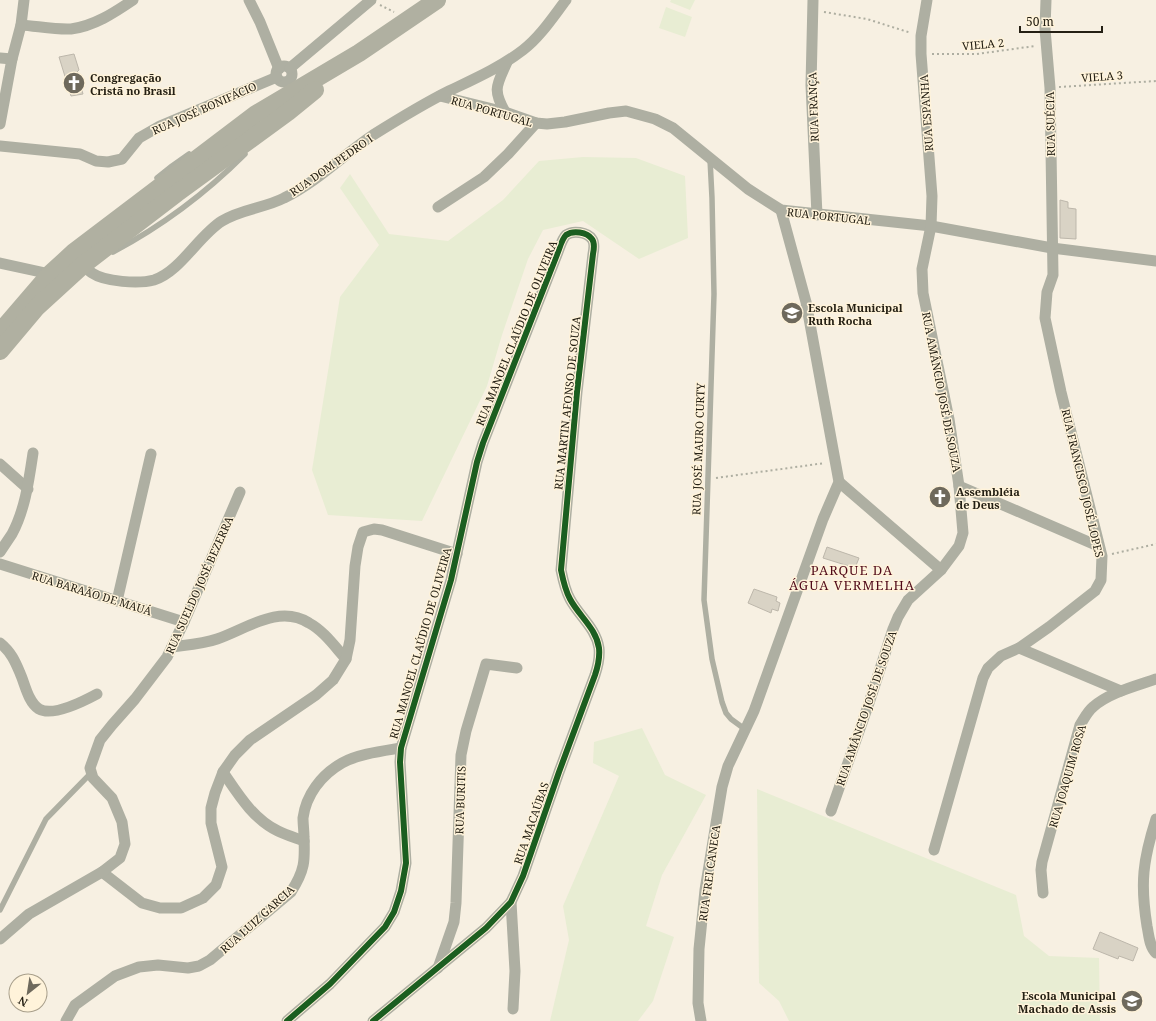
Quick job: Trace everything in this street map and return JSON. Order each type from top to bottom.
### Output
[{"type":"main road","points":[[0,332],[50,274],[82,259],[177,193],[261,121],[286,84],[359,53],[437,0]]},
{"type":"main road","points":[[0,351],[37,307],[118,220],[261,121]]},
{"type":"street","points":[[0,124],[12,59],[21,25],[24,0]]},
{"type":"street","points":[[21,25],[70,29],[102,20],[132,0]]},
{"type":"street","points":[[249,0],[286,84]]},
{"type":"street","name":"RUA JOSÉ BONIFÁCIO","points":[[0,146],[80,154],[96,161],[108,162],[122,159],[139,138],[160,126],[286,84],[371,0]]},
{"type":"street","name":"RUA DOM PEDRO I","points":[[82,259],[92,273],[103,278],[141,282],[154,280],[162,276],[188,254],[212,228],[224,220],[284,198],[302,188],[373,136],[440,96],[507,62],[531,43],[566,0]]},
{"type":"street","name":"RUA ESPANHA","points":[[926,0],[921,36],[921,54],[932,196],[930,226]]},
{"type":"street","name":"RUA SUÉCIA","points":[[1046,0],[1046,45],[1050,88],[1052,248]]},
{"type":"street","name":"RUA FRANÇA","points":[[813,5],[811,85],[817,215]]},
{"type":"street","points":[[0,58],[12,59]]},
{"type":"street","points":[[505,112],[497,93],[500,76],[507,62]]},
{"type":"street","name":"RUA PORTUGAL","points":[[440,96],[505,112],[536,124],[565,122],[609,113],[626,111],[636,112],[673,128],[710,156],[748,189],[781,210],[930,226],[1052,248],[1156,261]]},
{"type":"street","points":[[438,207],[484,177],[536,124]]},
{"type":"street","points":[[781,210],[806,302],[839,482],[941,570]]},
{"type":"street","name":"RUA AMÂNCIO JOSÉ DE SOUZA","points":[[831,810],[870,703],[893,629],[908,600],[941,570],[959,546],[963,533],[960,486],[923,293],[922,269],[930,226]]},
{"type":"street","name":"RUA MANOEL CLAÚDIO DE OLIVEIRA","points":[[287,1021],[330,984],[385,927],[394,912],[401,891],[406,863],[400,762],[401,748],[451,580],[477,462],[533,314],[565,236],[572,232],[582,233]]},
{"type":"street","name":"RUA MARTIN AFONSO DE SOUZA","points":[[563,582],[561,560],[594,244],[588,235],[582,233]]},
{"type":"street","name":"RUA FRANCISCO JOSÉ LOPES","points":[[934,850],[988,668],[1001,656],[1018,648],[1069,613],[1095,591],[1101,580],[1100,551],[1061,392],[1045,318],[1047,292],[1053,275],[1052,248]]},
{"type":"street","points":[[0,263],[50,274]]},
{"type":"street","points":[[0,552],[12,533],[28,489],[33,453]]},
{"type":"street","points":[[117,601],[151,454]]},
{"type":"street","points":[[0,464],[28,489]]},
{"type":"street","name":"RUA FREI CANECA","points":[[701,1021],[698,1003],[699,949],[704,890],[722,787],[728,766],[736,747],[746,730],[754,711],[823,519],[839,482]]},
{"type":"street","points":[[960,486],[1100,551]]},
{"type":"street","name":"RUA SUELDO JOSÉ BEZERRA","points":[[91,773],[90,768],[100,740],[157,671],[172,647],[240,492]]},
{"type":"street","points":[[102,872],[142,903],[160,908],[181,908],[203,898],[216,885],[222,867],[211,823],[211,808],[214,793],[223,772],[235,754],[250,740],[316,695],[333,680],[346,659],[350,640],[355,566],[360,538],[363,532],[374,529],[382,530],[457,554]]},
{"type":"street","name":"RUA BARAÃO DE MAUÁ","points":[[0,564],[184,622]]},
{"type":"street","name":"RUA MACAÚBAS","points":[[373,1021],[486,928],[511,902],[528,863],[599,661],[599,649],[596,636],[571,600],[563,582]]},
{"type":"street","points":[[172,647],[201,644],[269,618],[295,616],[310,623],[325,636],[346,659]]},
{"type":"street","points":[[0,643],[14,657],[31,699],[39,709],[51,712],[97,694]]},
{"type":"street","points":[[1018,648],[1121,691]]},
{"type":"street","name":"RUA BURITIS","points":[[438,968],[449,940],[455,915],[461,755],[466,731],[486,664],[517,668]]},
{"type":"street","name":"RUA JOAQUIM ROSA","points":[[1043,893],[1041,870],[1042,862],[1080,725],[1093,707],[1121,691],[1156,679]]},
{"type":"street","name":"RUA LUIZ GARCIA","points":[[66,1020],[75,1005],[115,976],[138,967],[158,965],[188,968],[199,966],[210,960],[291,892],[300,878],[305,861],[303,819],[309,797],[320,780],[342,763],[369,754],[401,748]]},
{"type":"street","points":[[223,772],[245,804],[259,818],[277,830],[304,841]]},
{"type":"street","points":[[1,935],[29,914],[102,872],[120,858],[125,844],[122,822],[112,798],[93,778],[91,773]]},
{"type":"street","points":[[1156,819],[1148,846],[1143,879],[1144,910],[1150,944],[1156,952]]},
{"type":"street","points":[[511,902],[515,971],[513,1009]]},
{"type":"lane","points":[[211,141],[261,121]]},
{"type":"lane","points":[[254,144],[261,121]]},
{"type":"lane","points":[[82,259],[102,257],[114,252],[175,214],[202,194],[248,150]]},
{"type":"lane","points":[[155,180],[191,152]]},
{"type":"lane","name":"RUA JOSÉ MAURO CURTY","points":[[710,156],[714,294],[704,600],[718,690],[726,713],[731,719],[746,730]]},
{"type":"lane","points":[[82,259],[98,229],[132,200]]},
{"type":"lane","points":[[0,910],[46,819],[91,773]]},
{"type":"path","points":[[371,0],[409,19]]},
{"type":"path","points":[[813,5],[867,19],[921,36]]},
{"type":"path","points":[[707,479],[836,462]]},
{"type":"path","points":[[1100,551],[1156,544]]},
{"type":"green space","points":[[671,0],[695,0],[690,10],[670,2]]},
{"type":"green space","points":[[666,7],[692,17],[685,37],[659,28]]},
{"type":"green space","points":[[583,157],[636,158],[685,176],[688,238],[639,259],[583,221],[543,230],[528,259],[502,335],[487,386],[422,521],[328,515],[312,470],[340,297],[379,245],[340,188],[350,174],[389,234],[448,241],[503,200],[539,161]]},
{"type":"green space","points":[[642,728],[665,775],[706,795],[662,875],[646,926],[674,937],[653,1001],[638,1021],[550,1021],[569,940],[563,906],[619,776],[593,763],[594,742]]},
{"type":"green space","points":[[757,789],[1016,895],[1024,936],[1049,956],[1099,958],[1100,1021],[789,1021],[779,1001],[759,983]]},
{"type":"building","name":"Congregação Cristã no Brasil","points":[[74,54],[79,70],[77,72],[83,94],[71,96],[59,57]]},
{"type":"building","points":[[1060,200],[1068,202],[1068,208],[1076,209],[1076,239],[1060,238]]},
{"type":"building","points":[[827,547],[859,558],[855,568],[823,558]]},
{"type":"building","points":[[754,589],[777,597],[776,601],[780,603],[778,611],[772,609],[771,613],[748,603]]},
{"type":"building","points":[[1100,932],[1138,948],[1133,961],[1119,956],[1118,959],[1093,949]]},
{"type":"cycle path","points":[[287,1021],[330,984],[385,927],[394,912],[401,891],[406,863],[400,762],[401,748],[451,580],[477,462],[483,443],[562,241],[569,233],[583,233],[592,239],[594,242],[594,248],[577,392],[561,570],[565,589],[570,599],[591,628],[597,641],[599,648],[597,668],[523,876],[511,902],[486,928],[373,1021]]},
{"type":"place","name":"Congregação Cristã no Brasil","points":[[74,83]]},
{"type":"place","name":"Escola Municipal Ruth Rocha","points":[[792,313]]},
{"type":"place","name":"Assembléia de Deus","points":[[940,497]]},
{"type":"place","name":"Escola Municipal Machado de Assis","points":[[1132,1001]]},
{"type":"district","name":"PARQUE DA ÁGUA VERMELHA","points":[[852,578]]}]
